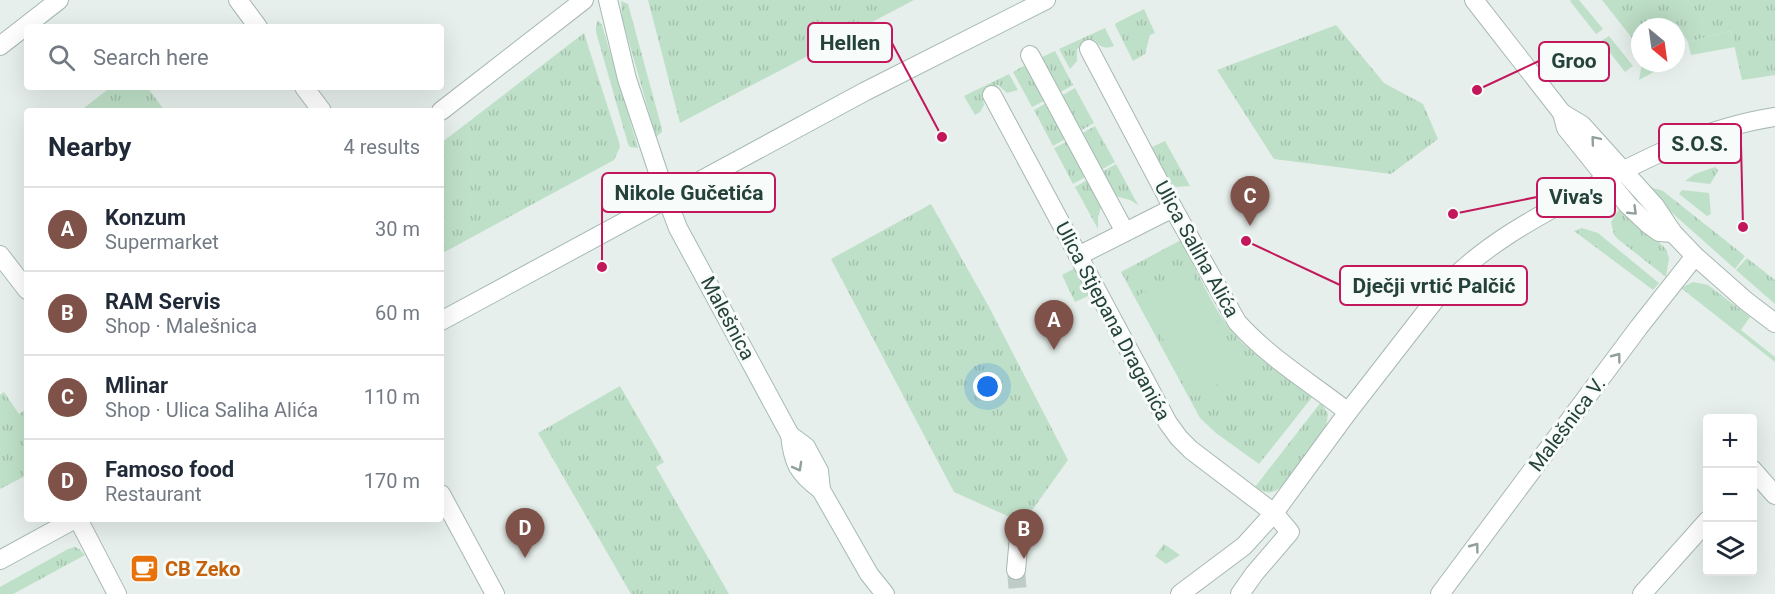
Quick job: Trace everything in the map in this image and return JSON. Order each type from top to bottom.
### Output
[{"type":"street","points":[[28,24],[59,0]]},
{"type":"street","points":[[238,0],[256,24]]},
{"type":"street","points":[[444,109],[584,0]]},
{"type":"street","name":"Malešnica","points":[[608,0],[627,79],[678,228],[790,435],[792,456],[801,473],[821,490],[869,574],[885,594]]},
{"type":"street","points":[[444,319],[864,92],[1046,0]]},
{"type":"street","points":[[1474,0],[1562,114],[1582,125],[1614,175],[1661,214],[1672,233],[1695,256],[1775,323]]},
{"type":"street","points":[[0,46],[24,27]]},
{"type":"street","name":"Ulica Saliha Alića","points":[[1089,49],[1173,208],[1237,322],[1268,351],[1348,412]]},
{"type":"street","points":[[1030,55],[1125,232]]},
{"type":"street","points":[[306,90],[320,108]]},
{"type":"street","name":"Ulica Stjepana Draganića","points":[[992,95],[1168,423],[1191,450],[1274,513]]},
{"type":"street","points":[[1180,594],[1244,546],[1274,513],[1348,412],[1449,282],[1467,264],[1511,231],[1614,175],[1699,135],[1726,126],[1775,117]]},
{"type":"street","points":[[1078,256],[1173,208]]},
{"type":"street","points":[[0,255],[24,286]]},
{"type":"street","name":"Malešnica V.","points":[[1440,594],[1639,327],[1695,256]]},
{"type":"street","points":[[1757,474],[1775,495]]},
{"type":"street","points":[[444,500],[495,594]]},
{"type":"street","points":[[1240,594],[1290,532],[1274,513]]},
{"type":"street","points":[[0,560],[70,522]]},
{"type":"street","points":[[78,522],[117,594]]},
{"type":"street","points":[[1642,594],[1705,522]]},
{"type":"street","points":[[1016,570],[1019,537]]},
{"type":"green space","points":[[648,0],[914,0],[680,123]]},
{"type":"green space","points":[[1571,0],[1579,0],[1603,29],[1596,34]]},
{"type":"green space","points":[[1602,0],[1775,0],[1775,75],[1742,80],[1731,31],[1688,42],[1685,37],[1685,18],[1631,18],[1631,37]]},
{"type":"green space","points":[[621,1],[628,4],[662,129],[656,137],[622,18]]},
{"type":"green space","points":[[1144,9],[1155,33],[1150,35],[1145,54],[1133,61],[1115,25]]},
{"type":"green space","points":[[598,20],[602,25],[638,148],[630,147],[628,144],[596,32]]},
{"type":"green space","points":[[1336,25],[1384,83],[1423,104],[1438,139],[1391,174],[1274,159],[1217,70]]},
{"type":"green space","points":[[1105,28],[1114,46],[1103,47],[1095,40],[1077,49],[1077,61],[1070,69],[1059,49]]},
{"type":"green space","points":[[1731,31],[1735,47],[1691,55],[1688,42]]},
{"type":"green space","points":[[584,33],[619,142],[620,147],[614,160],[444,252],[444,141]]},
{"type":"green space","points":[[1609,36],[1631,64],[1631,68],[1625,72],[1601,41]]},
{"type":"green space","points":[[1055,51],[1073,85],[1059,93],[1040,58]]},
{"type":"green space","points":[[1027,64],[1046,100],[1032,107],[1013,72]]},
{"type":"green space","points":[[1640,72],[1654,72],[1639,80]]},
{"type":"green space","points":[[1009,74],[1018,90],[1007,93],[998,85],[982,93],[984,105],[975,115],[964,96]]},
{"type":"green space","points":[[1075,88],[1094,123],[1080,131],[1061,96]]},
{"type":"green space","points":[[107,90],[149,90],[163,108],[84,108]]},
{"type":"green space","points":[[1048,102],[1067,138],[1053,146],[1034,110]]},
{"type":"green space","points":[[1095,126],[1115,162],[1101,170],[1081,134]]},
{"type":"green space","points":[[1068,141],[1087,176],[1073,184],[1054,148]]},
{"type":"green space","points":[[1165,141],[1190,186],[1176,187],[1169,181],[1152,147]]},
{"type":"green space","points":[[1116,164],[1138,205],[1115,196],[1102,172]]},
{"type":"green space","points":[[1715,167],[1718,170],[1710,184],[1685,181],[1695,174]]},
{"type":"green space","points":[[1089,179],[1102,203],[1098,229],[1075,187]]},
{"type":"green space","points":[[1650,187],[1663,191],[1745,256],[1735,269],[1661,203]]},
{"type":"green space","points":[[1682,190],[1709,193],[1711,214],[1707,216],[1679,194]]},
{"type":"green space","points":[[931,204],[989,307],[1068,460],[1023,523],[954,492],[831,259]]},
{"type":"green space","points":[[1621,206],[1666,249],[1669,258],[1666,277],[1614,235],[1611,222]]},
{"type":"green space","points":[[1582,228],[1598,233],[1659,283],[1653,290],[1574,231]]},
{"type":"green space","points":[[1181,240],[1214,305],[1236,336],[1267,364],[1313,396],[1259,464],[1216,433],[1200,418],[1121,272]]},
{"type":"green space","points":[[1747,258],[1775,280],[1775,304],[1736,270]]},
{"type":"green space","points":[[1075,268],[1090,295],[1075,302],[1062,275]]},
{"type":"green space","points":[[1189,268],[1244,370],[1194,397],[1139,295]]},
{"type":"green space","points":[[1693,282],[1708,285],[1750,317],[1741,330],[1775,357],[1775,362],[1681,288]]},
{"type":"green space","points":[[620,386],[664,462],[656,467],[729,594],[631,594],[538,433]]},
{"type":"green space","points":[[4,392],[19,414],[24,410],[24,477],[0,489],[0,395]]},
{"type":"green space","points":[[1321,402],[1328,414],[1326,428],[1281,487],[1268,492],[1255,487]]},
{"type":"green space","points":[[1164,544],[1180,555],[1166,564],[1155,556]]},
{"type":"green space","points":[[75,547],[85,555],[13,594],[0,594],[0,587]]},
{"type":"tunnel","points":[[1016,570],[1018,594]]},
{"type":"place","name":"Groo","points":[[1477,90]]},
{"type":"place","name":"Hellen","points":[[942,137]]},
{"type":"place","name":"Viva's","points":[[1453,214]]},
{"type":"place","name":"Mlinar","points":[[1250,226]]},
{"type":"place","name":"S.O.S.","points":[[1743,227]]},
{"type":"place","name":"Dječji vrtić Palčić","points":[[1246,241]]},
{"type":"place","name":"Nikole Gučetića","points":[[602,267]]},
{"type":"place","name":"Konzum","points":[[1054,350]]},
{"type":"place","name":"Famoso food","points":[[525,558]]},
{"type":"place","name":"RAM Servis","points":[[1024,559]]},
{"type":"place","name":"CB Zeko","points":[[144,569]]}]
